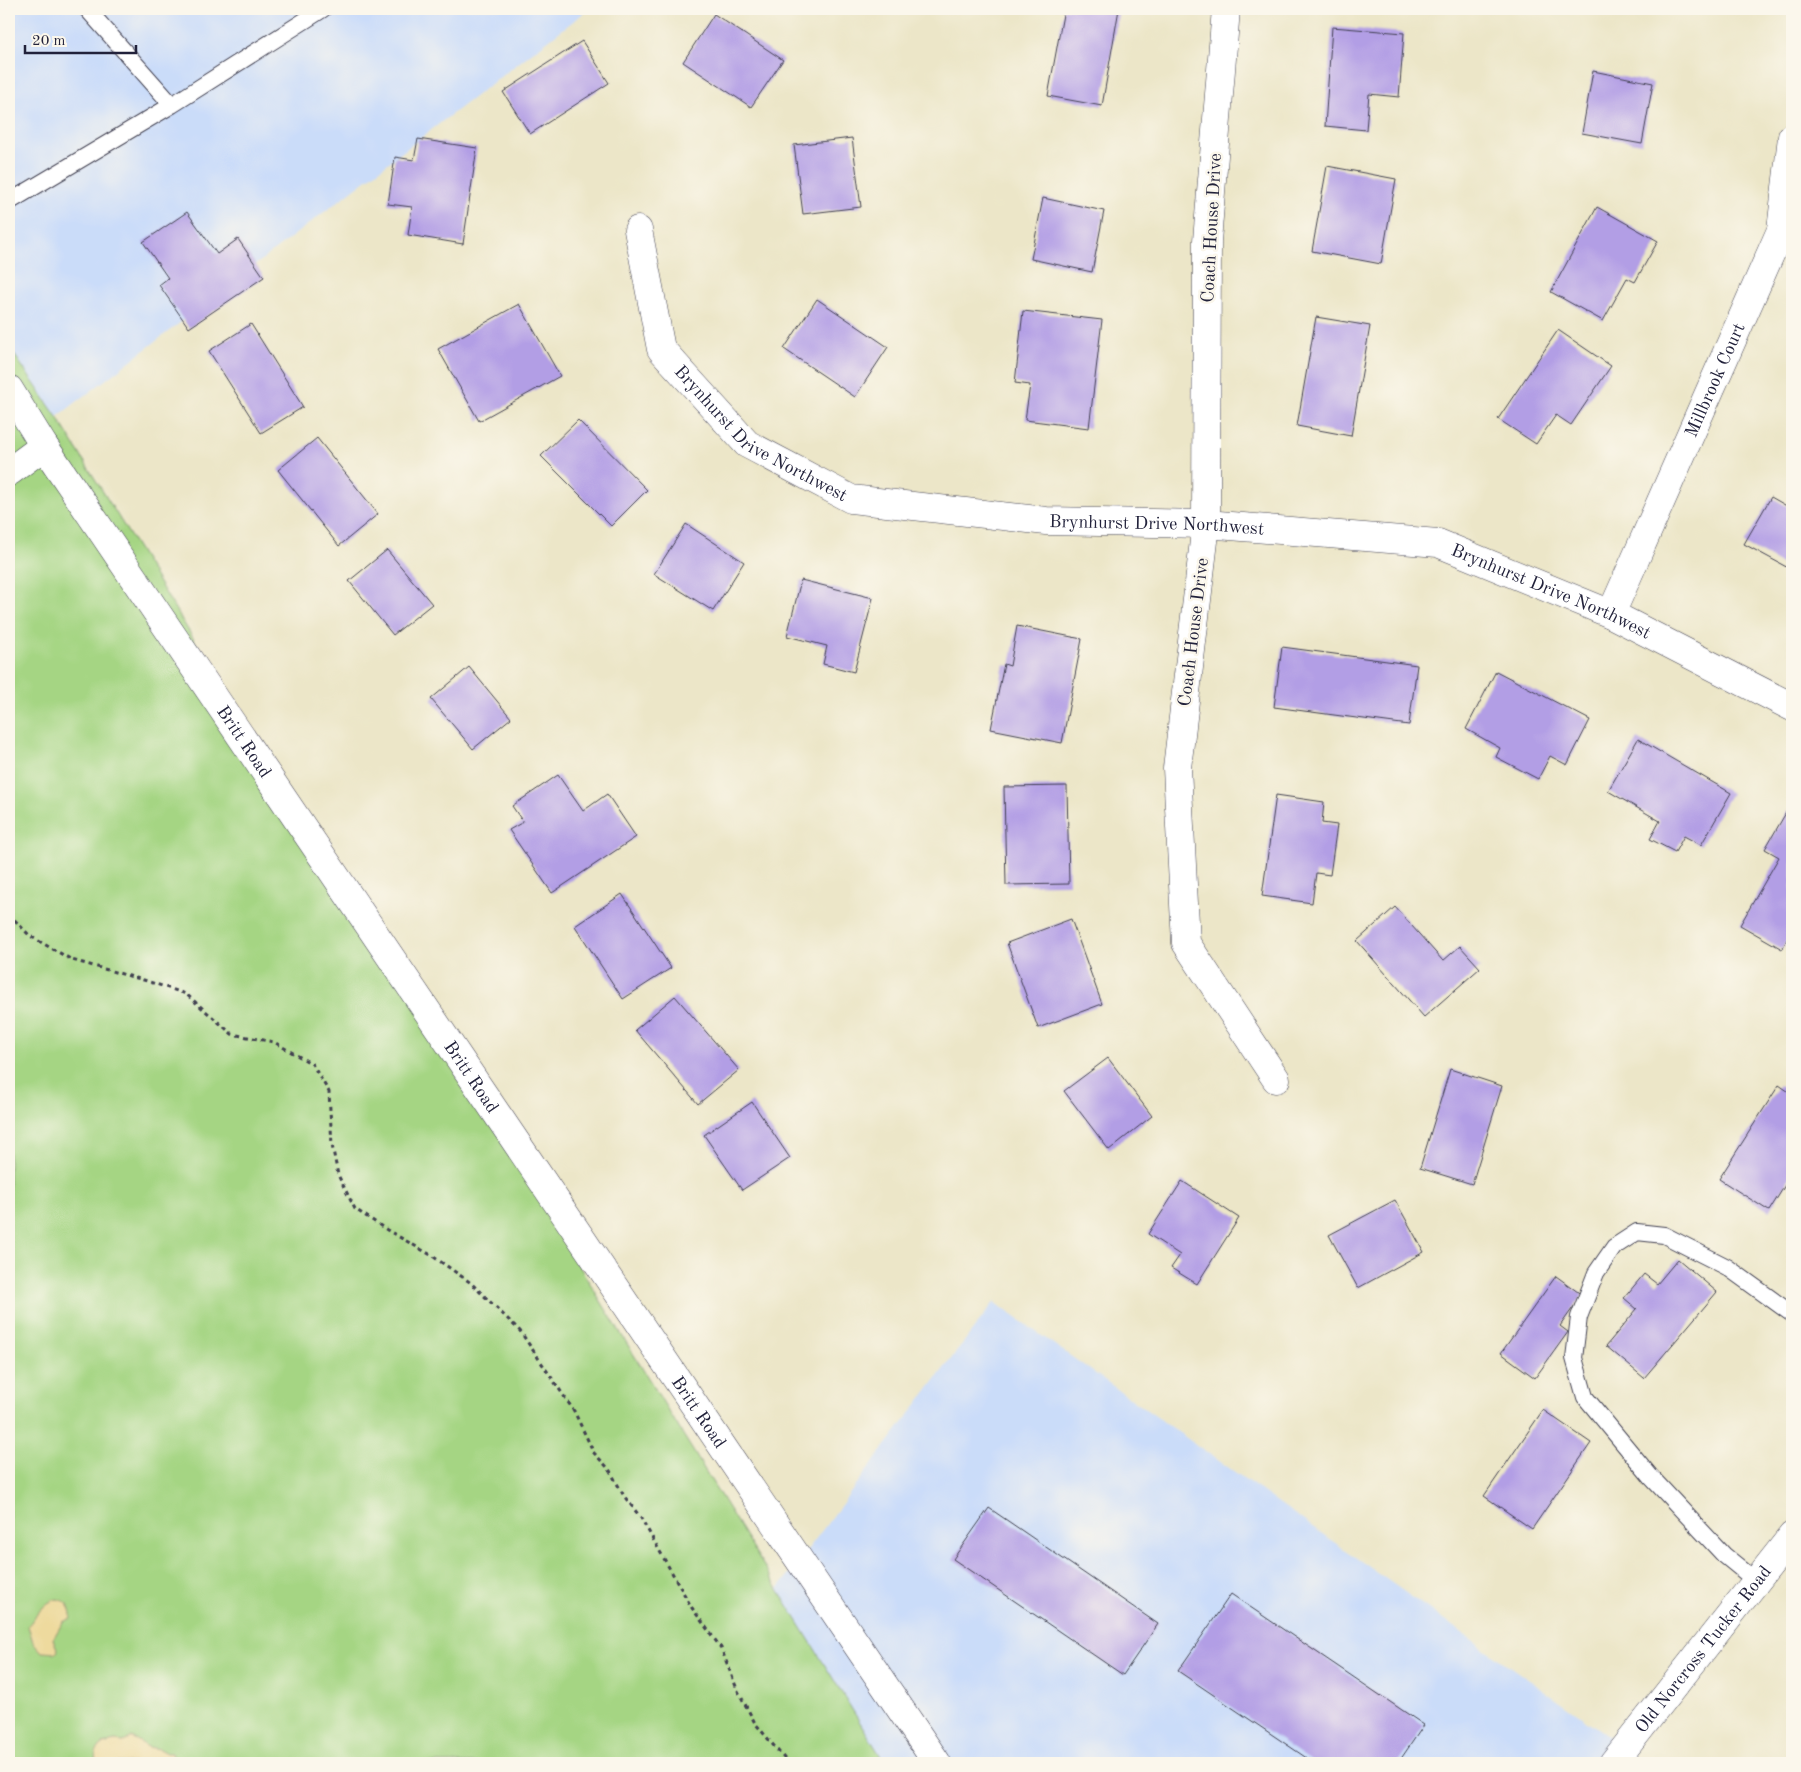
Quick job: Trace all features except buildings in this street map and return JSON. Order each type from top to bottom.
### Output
[{"type":"street","name":"Coach House Drive","points":[[1226,9],[1207,241],[1206,524],[1177,768],[1186,943],[1276,1079]]},
{"type":"street","name":"Millbrook Court","points":[[1611,614],[1781,230],[1792,137]]},
{"type":"street","name":"Brynhurst Drive Northwest","points":[[638,230],[661,349],[747,444],[851,499],[1046,521],[1206,524],[1438,543],[1611,614],[1792,706]]},
{"type":"street","name":"Britt Road","points":[[9,389],[44,446],[937,1763]]},
{"type":"street","points":[[9,472],[44,446]]},
{"type":"street","name":"Old Norcross Tucker Road","points":[[1613,1763],[1792,1536]]},
{"type":"lane","points":[[87,9],[172,105]]},
{"type":"lane","points":[[9,202],[172,105],[314,11]]},
{"type":"lane","points":[[1756,1581],[1724,1556],[1651,1477],[1585,1397],[1574,1358],[1580,1317],[1596,1273],[1614,1247],[1636,1232],[1664,1235],[1727,1267],[1792,1314]]},
{"type":"path","points":[[9,914],[30,936],[72,960],[186,994],[232,1034],[274,1042],[312,1064],[329,1092],[332,1145],[338,1175],[356,1209],[387,1230],[431,1255],[471,1283],[520,1330],[574,1411],[594,1453],[609,1469],[624,1496],[641,1518],[692,1608],[721,1648],[737,1689],[755,1723],[788,1763]]},
{"type":"shaded area","points":[[9,9],[589,9],[57,417],[9,347]]},
{"type":"shaded area","points":[[994,1302],[1614,1740],[1598,1763],[885,1763],[778,1589]]},
{"type":"green space","points":[[9,347],[57,417],[885,1763],[9,1763]]},
{"type":"sand","points":[[57,1599],[68,1605],[71,1618],[63,1622],[53,1639],[58,1651],[56,1653],[42,1652],[33,1642],[28,1626],[44,1606]]},
{"type":"sand","points":[[132,1737],[148,1747],[172,1753],[175,1763],[97,1763],[96,1752],[102,1744],[115,1741],[124,1742]]}]
